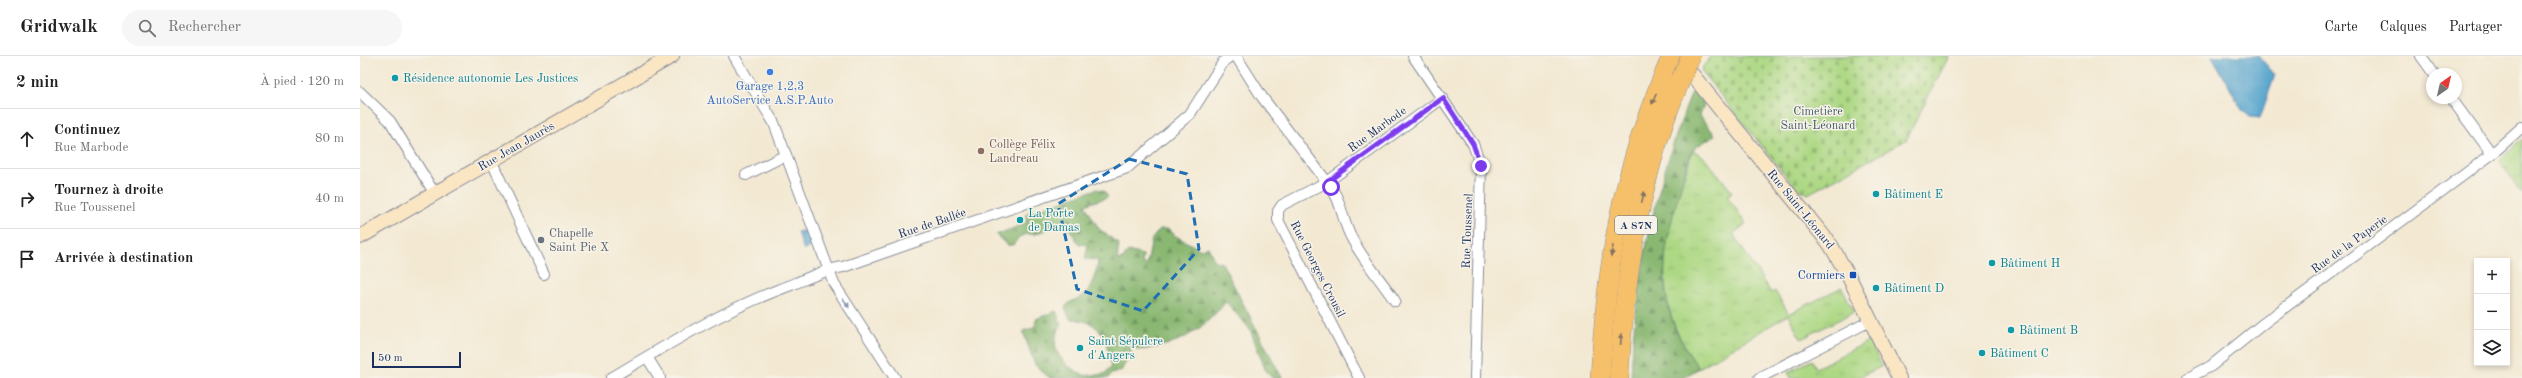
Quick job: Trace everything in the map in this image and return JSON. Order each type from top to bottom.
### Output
[{"type":"highway","name":"A 87N","points":[[1619,378],[1623,312],[1638,216],[1662,125],[1691,56]]},
{"type":"highway","name":"A 87N","points":[[1600,378],[1606,293],[1621,202],[1635,150],[1673,58]]},
{"type":"street","name":"Rue Jean Jaurès","points":[[360,237],[672,56]]},
{"type":"street","points":[[734,56],[774,123],[834,284],[895,378]]},
{"type":"street","name":"Rue de Ballée","points":[[611,378],[720,315],[769,292],[828,269],[850,264],[1112,175],[1127,168],[1190,114],[1224,61],[1231,56]]},
{"type":"street","points":[[1236,56],[1262,97],[1340,201],[1346,227],[1352,238],[1395,301]]},
{"type":"street","name":"Rue Toussenel","points":[[1413,56],[1473,144],[1481,166],[1475,378]]},
{"type":"street","points":[[2421,56],[2430,68]]},
{"type":"street","name":"Rue Saint-Léonard","points":[[1673,58],[1830,244],[1898,378]]},
{"type":"street","points":[[360,92],[390,121],[435,194]]},
{"type":"street","name":"Rue Marbode","points":[[1327,182],[1443,98]]},
{"type":"street","points":[[2455,104],[2492,154]]},
{"type":"street","name":"Rue de la Paperie","points":[[2188,378],[2211,366],[2264,323],[2492,154],[2522,127]]},
{"type":"street","points":[[746,175],[786,155]]},
{"type":"street","points":[[491,160],[544,274]]},
{"type":"street","name":"Rue Georges Crousil","points":[[1327,182],[1282,205],[1278,210],[1278,220],[1359,378]]},
{"type":"street","points":[[1759,378],[1870,321]]},
{"type":"street","points":[[647,357],[660,378]]},
{"type":"highlighted area","points":[[1129,159],[1187,174],[1199,249],[1143,311],[1077,289],[1058,204]]},
{"type":"green space","name":"Cimetière Saint-Léonard","points":[[1710,56],[1949,56],[1906,140],[1808,194],[1796,188],[1701,70]]},
{"type":"green space","points":[[1695,90],[1704,103],[1700,116],[1715,135],[1693,150],[1687,165],[1672,218],[1665,263],[1665,284],[1668,305],[1674,326],[1685,347],[1699,368],[1683,378],[1631,378],[1637,305],[1649,232],[1679,126],[1692,92]]},
{"type":"green space","points":[[2522,139],[2522,194],[2499,160]]},
{"type":"green space","points":[[1693,150],[1705,158],[1732,192],[1727,196],[1746,224],[1733,234],[1771,293],[1775,291],[1789,314],[1842,287],[1854,312],[1801,339],[1788,315],[1699,368],[1682,341],[1671,314],[1665,288],[1665,261],[1668,234],[1683,179]]},
{"type":"green space","points":[[1097,189],[1104,191],[1108,197],[1085,205],[1099,229],[1119,244],[1117,260],[1123,259],[1128,251],[1143,255],[1142,263],[1147,265],[1152,239],[1160,229],[1169,229],[1174,235],[1201,250],[1208,247],[1215,262],[1222,263],[1282,378],[1272,378],[1265,369],[1250,329],[1226,302],[1207,322],[1188,336],[1177,341],[1152,348],[1137,350],[1134,343],[1130,350],[1135,358],[1126,362],[1121,371],[1111,374],[1108,378],[1050,378],[1035,365],[1023,331],[1035,327],[1036,319],[1056,311],[1062,325],[1057,333],[1055,341],[1056,348],[1063,361],[1069,367],[1085,375],[1105,374],[1111,366],[1105,339],[1101,333],[1090,323],[1070,319],[1065,308],[1067,305],[1086,293],[1094,277],[1098,260],[1085,259],[1088,245],[1079,244],[1067,225],[1059,223],[1036,234],[1026,234],[1019,237],[1013,245],[1007,245],[996,235],[1026,223],[1027,213]]},
{"type":"green space","points":[[1869,341],[1882,366],[1858,378],[1791,378],[1788,372],[1812,360],[1816,368]]},
{"type":"water","points":[[2212,56],[2259,56],[2275,75],[2260,118],[2250,117],[2242,110]]},
{"type":"water","points":[[806,230],[812,246],[804,250],[797,232]]},
{"type":"place","name":"Garage 1,2,3 AutoService A.S.P.Auto","points":[[770,72]]},
{"type":"place","name":"Résidence autonomie Les Justices","points":[[395,78]]},
{"type":"place","name":"Collège Félix Landreau","points":[[981,151]]},
{"type":"place","name":"Bâtiment E","points":[[1876,194]]},
{"type":"place","name":"La Porte de Damas","points":[[1020,220]]},
{"type":"place","name":"Chapelle Saint Pie X","points":[[541,240]]},
{"type":"place","name":"Bâtiment H","points":[[1992,263]]},
{"type":"place","name":"Cormiers","points":[[1853,275]]},
{"type":"place","name":"Bâtiment D","points":[[1876,288]]},
{"type":"place","name":"Bâtiment B","points":[[2011,330]]},
{"type":"place","name":"Saint Sépulcre d'Angers","points":[[1080,348]]},
{"type":"place","name":"Bâtiment C","points":[[1982,353]]},
{"type":"route","points":[[1331,187],[1327,182],[1443,98],[1473,144],[1478,154],[1481,166]]}]
